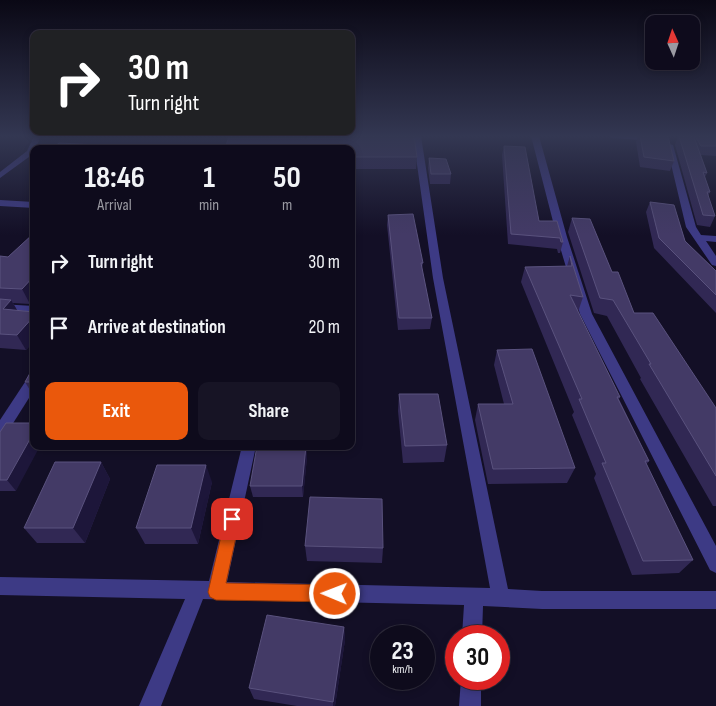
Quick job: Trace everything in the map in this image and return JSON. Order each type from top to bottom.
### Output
[{"type":"street","points":[[423,169],[438,278],[501,598]]},
{"type":"street","points":[[544,169],[562,237],[586,314],[716,564]]},
{"type":"street","points":[[678,169],[691,227],[716,263]]},
{"type":"street","points":[[1,204],[30,205]]},
{"type":"street","points":[[697,237],[716,239]]},
{"type":"street","points":[[0,308],[30,310]]},
{"type":"street","points":[[0,432],[30,385]]},
{"type":"street","points":[[150,706],[207,591],[248,450]]},
{"type":"street","points":[[0,586],[501,598],[716,600]]},
{"type":"street","points":[[473,625],[474,596]]},
{"type":"street","points":[[470,706],[471,690]]},
{"type":"building","points":[[430,169],[449,169],[451,174],[431,174]]},
{"type":"building","points":[[506,169],[529,169],[539,221],[557,221],[563,242],[561,242],[560,238],[511,234]]},
{"type":"building","points":[[689,169],[706,169],[707,173],[703,172],[715,216],[703,215]]},
{"type":"building","points":[[650,202],[674,205],[685,241],[716,271],[716,295],[659,238]]},
{"type":"building","points":[[413,214],[432,318],[399,318],[388,215]]},
{"type":"building","points":[[572,218],[590,219],[612,272],[618,272],[634,313],[653,313],[716,408],[716,476],[613,300],[600,298]]},
{"type":"building","points":[[30,237],[30,280],[22,289],[0,288],[0,256],[8,257]]},
{"type":"building","points":[[570,256],[583,297],[570,295],[620,397],[617,397],[649,461],[645,461],[693,560],[643,561],[602,463],[606,463],[579,399],[582,399],[525,267],[572,266]]},
{"type":"building","points":[[0,299],[11,300],[3,309],[30,312],[30,320],[17,335],[0,334]]},
{"type":"building","points":[[532,349],[575,468],[493,469],[478,404],[513,404],[497,350]]},
{"type":"building","points":[[30,373],[30,382],[25,382]]},
{"type":"building","points":[[399,394],[438,394],[447,445],[405,446]]},
{"type":"building","points":[[6,423],[30,423],[30,439],[7,480],[0,480],[0,432]]},
{"type":"building","points":[[256,450],[306,450],[302,486],[250,486]]},
{"type":"building","points":[[55,462],[101,462],[73,528],[24,528]]},
{"type":"building","points":[[157,465],[206,465],[191,528],[136,528]]},
{"type":"building","points":[[310,497],[382,499],[383,548],[305,546]]},
{"type":"building","points":[[267,615],[344,627],[333,702],[249,688]]},
{"type":"route","points":[[232,519],[216,592],[335,594]]}]
